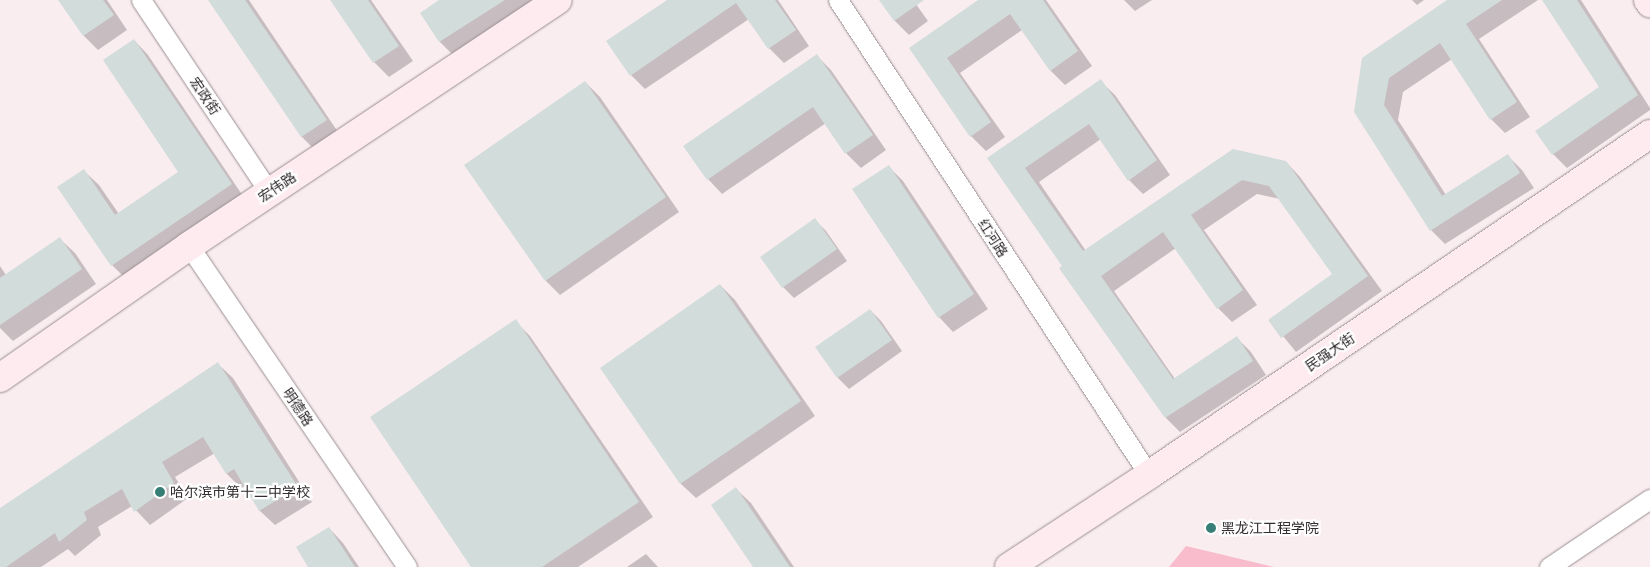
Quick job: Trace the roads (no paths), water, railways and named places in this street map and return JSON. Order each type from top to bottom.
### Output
[{"type":"street","name":"宏政街","points":[[141,0],[269,192]]},
{"type":"street","name":"宏伟路","points":[[0,378],[189,246],[558,0]]},
{"type":"street","name":"红河路","points":[[838,0],[1149,475]]},
{"type":"street","name":"民强大街","points":[[1009,567],[1149,475],[1650,134]]},
{"type":"street","name":"明德路","points":[[189,246],[407,567]]},
{"type":"street","points":[[1549,567],[1650,500]]},
{"type":"place","name":"哈尔滨市第十二中学校","points":[[160,492]]},
{"type":"place","name":"黑龙江工程学院","points":[[1211,528]]}]
